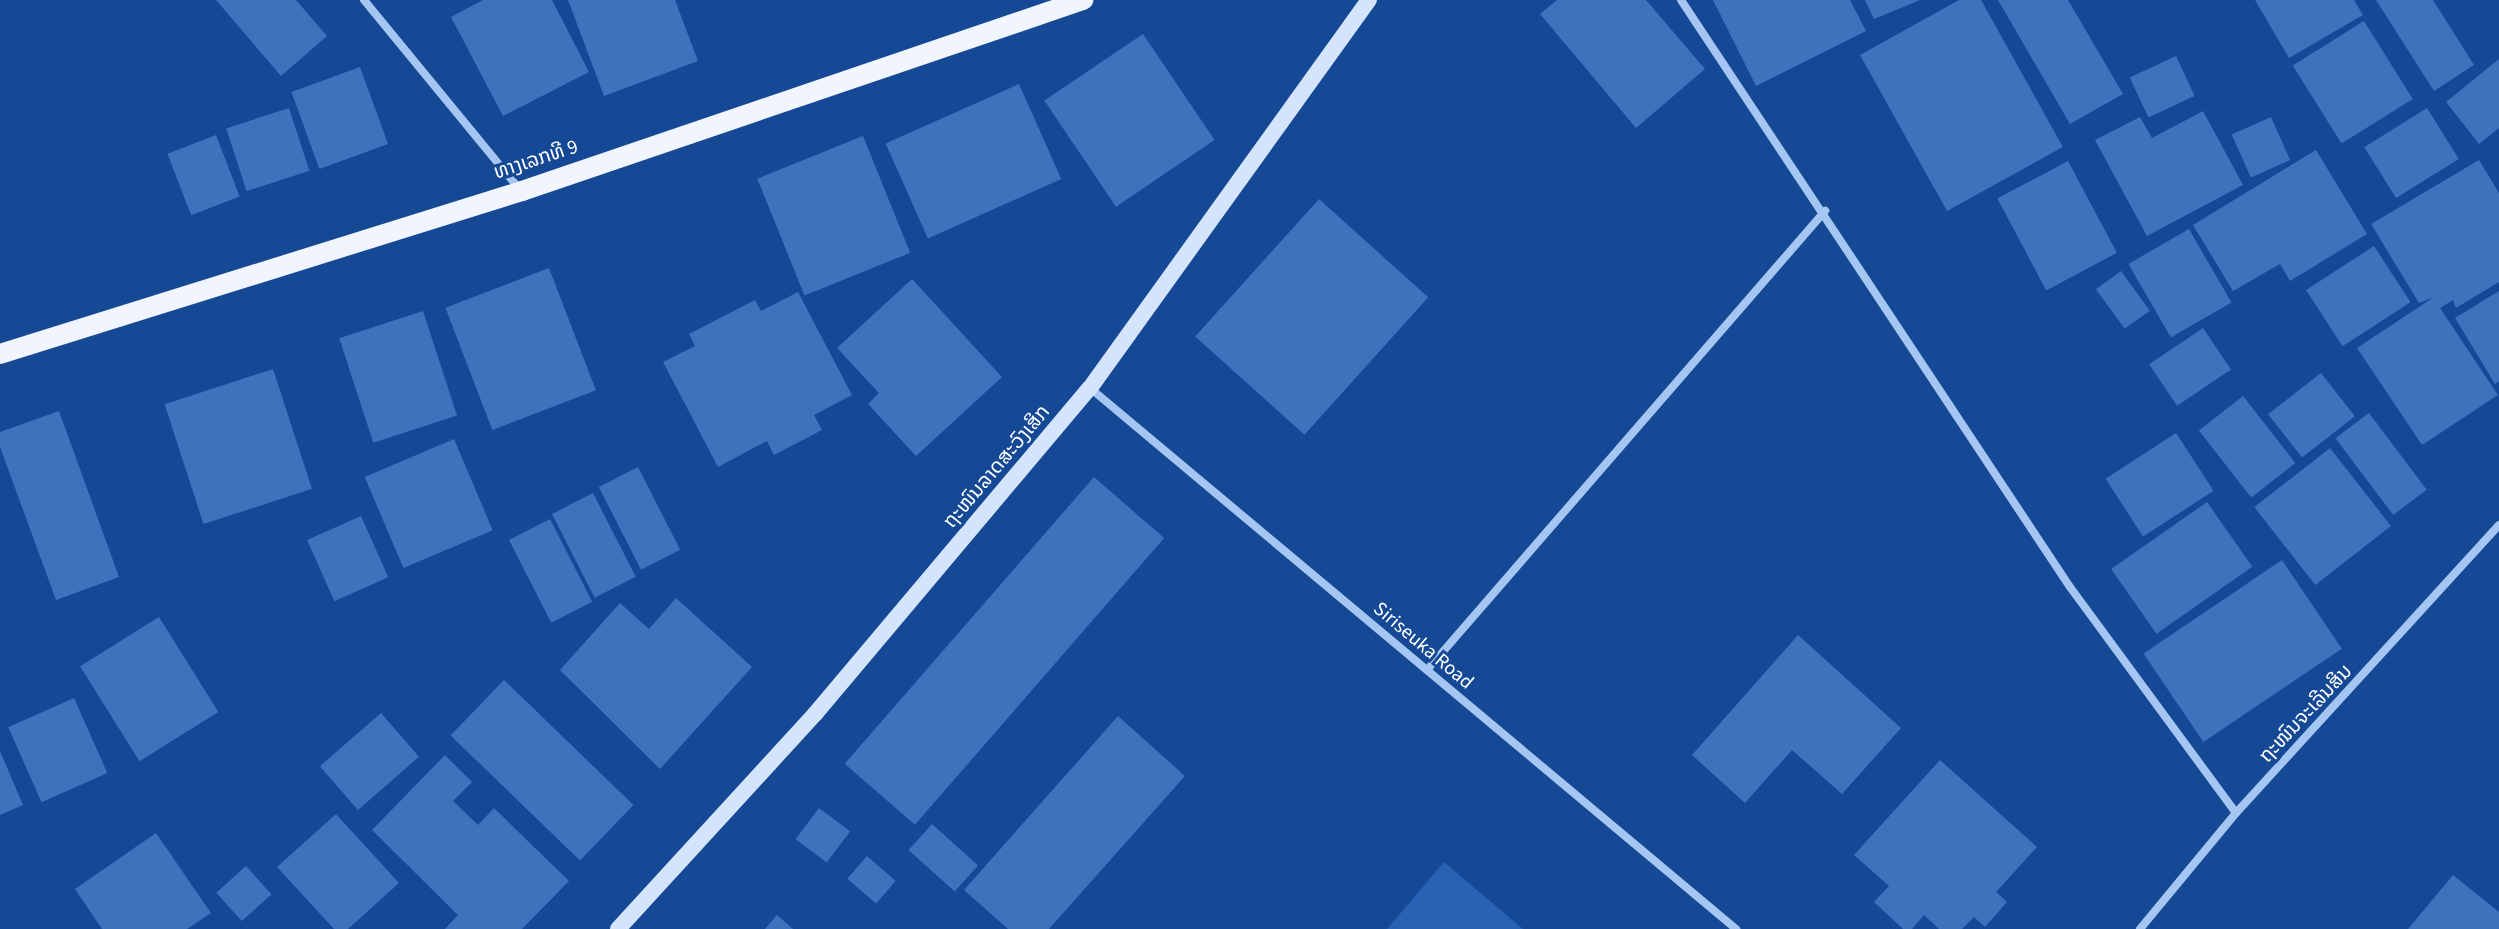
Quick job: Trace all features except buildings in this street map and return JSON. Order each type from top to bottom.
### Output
[{"type":"main road","name":"ທາງເລກທີ 9","points":[[0,354],[522,191],[1083,0]]},
{"type":"street","points":[[364,0],[522,191]]},
{"type":"street","name":"ຖະໜົນລາດສະວົງເສິກ","points":[[618,929],[815,714],[1090,388],[1369,0]]},
{"type":"street","points":[[1681,0],[1702,39],[1825,211],[2070,587],[2236,813]]},
{"type":"street","points":[[1427,670],[1825,211]]},
{"type":"street","name":"Siriseuka Road","points":[[1090,388],[1736,929]]},
{"type":"street","name":"ຖະໜົນຈະເລີນສິນ","points":[[2140,929],[2236,813],[2499,525]]},
{"type":"shaded area","points":[[1444,862],[1523,929],[1387,929]]}]
